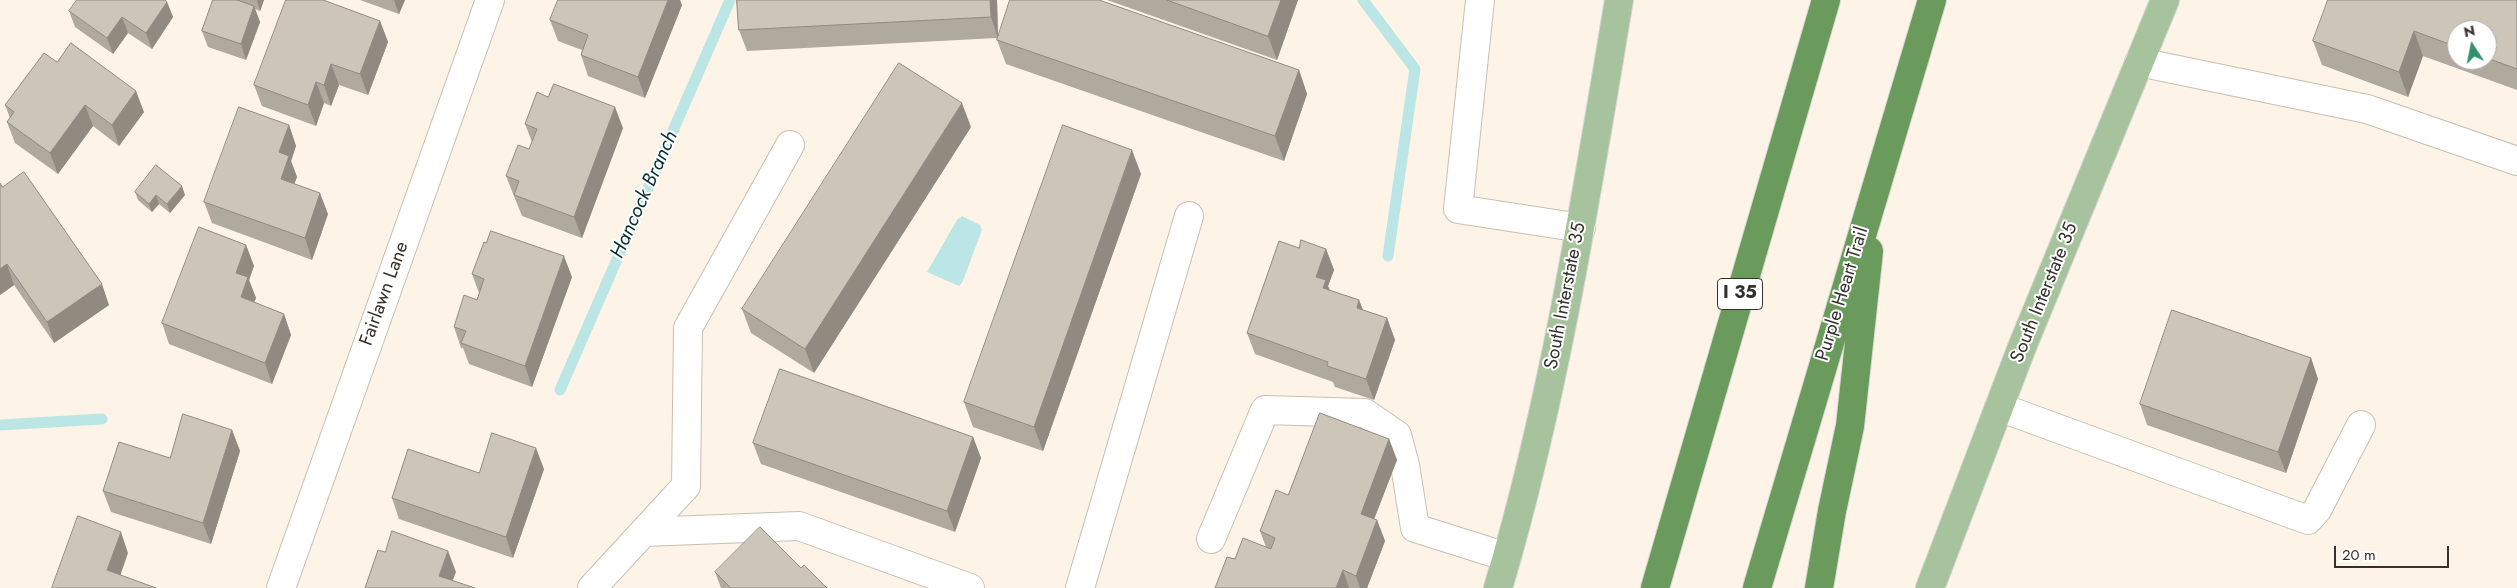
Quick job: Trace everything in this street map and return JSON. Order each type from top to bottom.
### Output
[{"type":"highway","name":"I 35","points":[[1655,588],[1826,0]]},
{"type":"highway","name":"Purple Heart Trail","points":[[1757,588],[1932,0]]},
{"type":"highway","points":[[1819,588],[1832,511],[1850,426],[1876,185]]},
{"type":"main road","name":"South Interstate 35","points":[[1498,588],[1530,472],[1581,228],[1619,0]]},
{"type":"main road","name":"South Interstate 35","points":[[1930,588],[1999,407],[2165,0]]},
{"type":"street","name":"Fairlawn Lane","points":[[281,588],[490,0]]},
{"type":"street","points":[[1480,0],[1458,210],[1581,228]]},
{"type":"street","points":[[2139,62],[2367,109],[2517,161]]},
{"type":"street","points":[[592,588],[686,486],[688,328],[790,145]]},
{"type":"street","points":[[1080,588],[1189,216]]},
{"type":"street","points":[[1999,407],[2308,520],[2317,510],[2361,425]]},
{"type":"street","points":[[1211,539],[1266,410],[1365,413],[1397,435],[1405,465],[1415,528],[1507,557]]},
{"type":"street","points":[[644,532],[799,526],[970,588]]},
{"type":"water","points":[[962,216],[980,225],[982,230],[962,283],[959,286],[927,272],[957,220]]},
{"type":"building","points":[[77,0],[165,0],[167,2],[146,33],[122,17],[107,38],[69,11]]},
{"type":"building","points":[[213,0],[237,0],[254,6],[241,44],[202,31]]},
{"type":"building","points":[[286,0],[323,0],[380,21],[360,74],[331,64],[324,85],[316,82],[308,105],[254,85]]},
{"type":"building","points":[[558,0],[668,0],[638,77],[581,55],[588,35],[550,20]]},
{"type":"building","points":[[737,0],[990,0],[991,17],[739,30]]},
{"type":"building","points":[[1010,0],[1099,0],[1299,70],[1275,136],[997,40]]},
{"type":"building","points":[[1167,0],[1281,0],[1268,36]]},
{"type":"building","points":[[2328,0],[2517,0],[2517,69],[2497,62],[2497,20],[2447,20],[2447,43],[2414,31],[2399,72],[2313,41]]},
{"type":"building","points":[[71,43],[136,91],[112,125],[85,105],[50,153],[7,122],[14,112],[5,105],[44,53],[57,62]]},
{"type":"building","points":[[899,63],[962,103],[805,349],[742,309]]},
{"type":"building","points":[[554,84],[615,107],[574,217],[514,195],[519,181],[506,176],[518,145],[529,149],[537,129],[525,124],[537,92],[548,97]]},
{"type":"building","points":[[239,107],[289,125],[279,152],[289,156],[281,179],[320,193],[305,238],[204,202]]},
{"type":"building","points":[[1063,125],[1132,150],[1034,427],[964,402]]},
{"type":"building","points":[[156,165],[182,186],[167,204],[156,195],[149,204],[135,192]]},
{"type":"building","points":[[24,172],[102,284],[47,322],[7,264],[0,269],[0,183],[2,187]]},
{"type":"building","points":[[199,227],[246,245],[236,273],[248,277],[241,297],[284,314],[265,363],[162,323]]},
{"type":"building","points":[[491,231],[564,256],[525,366],[461,343],[466,331],[454,327],[464,295],[477,300],[484,279],[472,274],[484,242],[486,243]]},
{"type":"building","points":[[1301,240],[1326,249],[1316,277],[1326,280],[1323,288],[1359,300],[1357,308],[1387,318],[1366,379],[1327,366],[1328,362],[1247,333],[1279,241],[1299,248]]},
{"type":"building","points":[[2172,310],[2311,358],[2278,452],[2140,404]]},
{"type":"building","points":[[780,369],[973,437],[947,511],[753,443]]},
{"type":"building","points":[[1320,413],[1389,439],[1361,514],[1377,520],[1356,576],[1343,570],[1336,588],[1215,588],[1227,557],[1235,559],[1243,538],[1271,549],[1275,538],[1260,531],[1276,490],[1288,495]]},
{"type":"building","points":[[183,414],[232,430],[203,523],[103,491],[119,442],[170,458]]},
{"type":"building","points":[[492,433],[536,448],[506,537],[392,498],[408,449],[479,473]]},
{"type":"building","points":[[78,516],[121,532],[107,570],[156,588],[52,588]]},
{"type":"building","points":[[760,527],[801,568],[804,565],[827,588],[731,588],[715,572]]},
{"type":"building","points":[[392,531],[448,551],[439,576],[475,588],[365,588],[378,550],[385,552]]},
{"type":"waterway","name":"Hancock Branch","points":[[560,390],[730,0]]},
{"type":"waterway","points":[[1363,0],[1415,69],[1388,256]]},
{"type":"waterway","name":"Hancock Branch","points":[[0,425],[102,419]]}]
